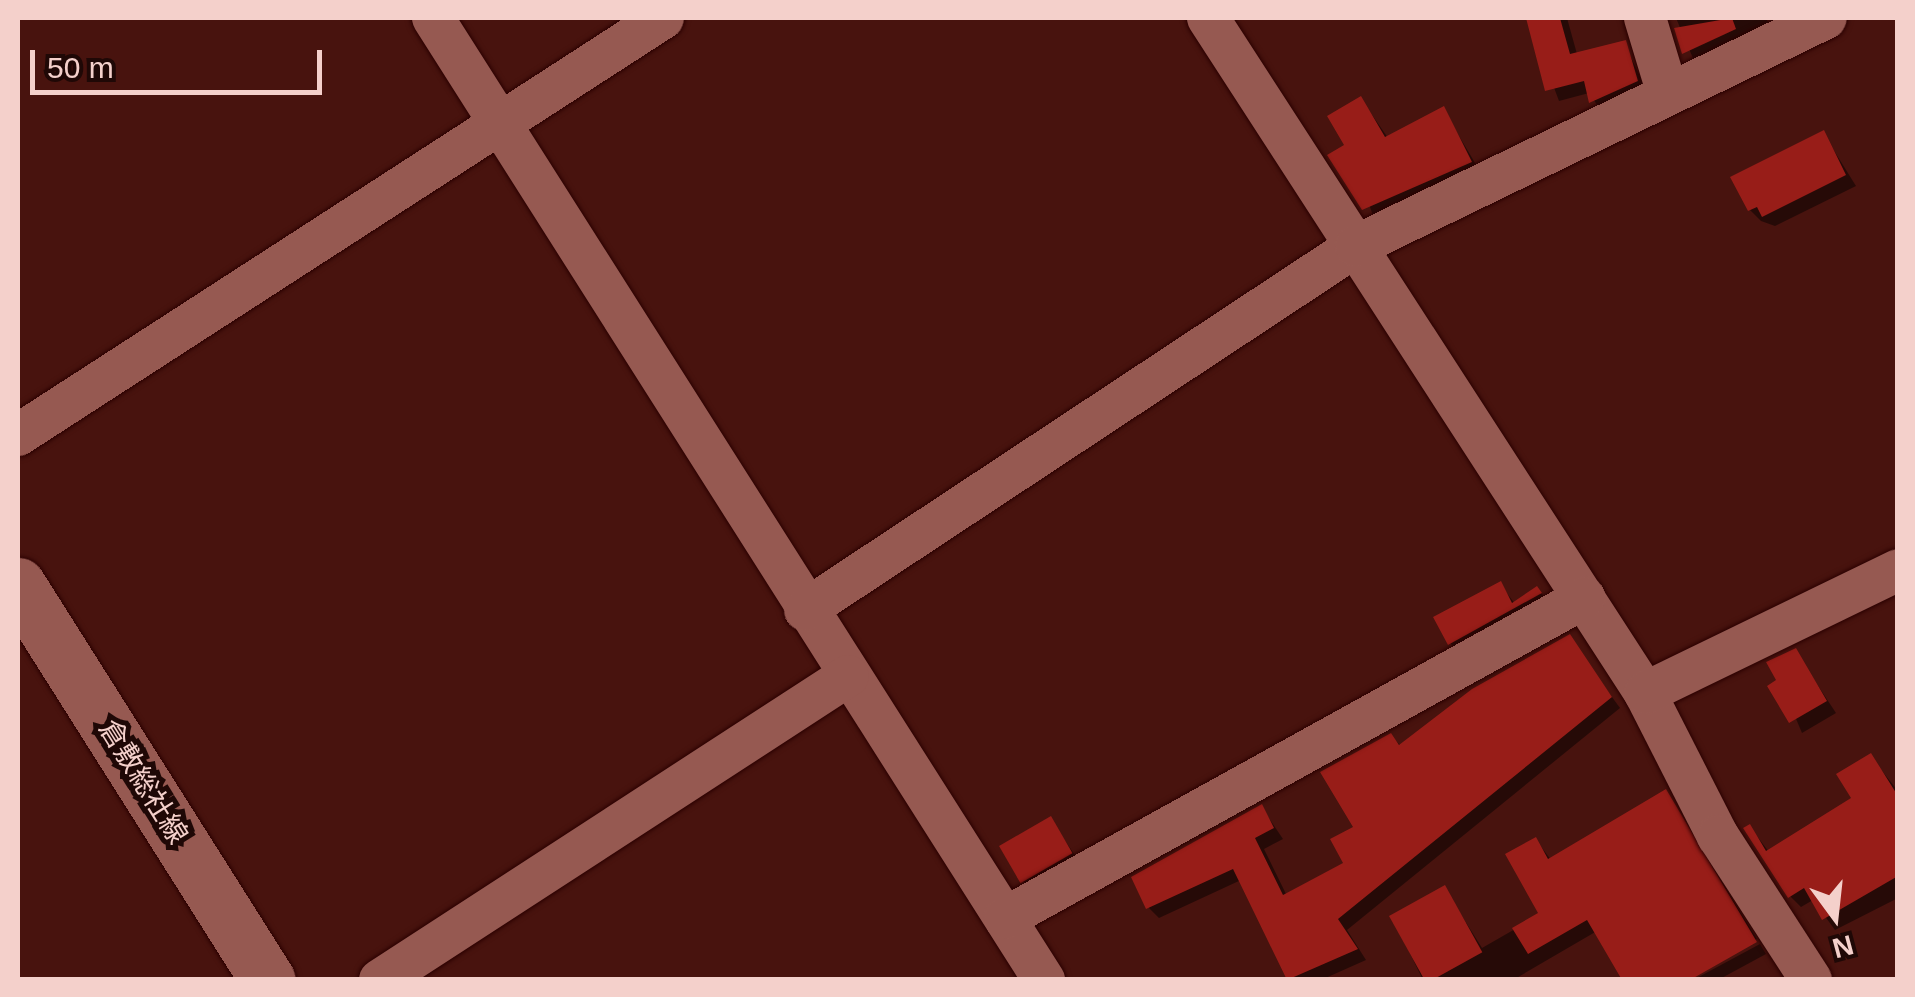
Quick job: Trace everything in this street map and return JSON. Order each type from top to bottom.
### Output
[{"type":"main road","name":"倉敷総社線","points":[[18,585],[268,980]]},
{"type":"street","points":[[432,18],[805,610],[1044,980]]},
{"type":"street","points":[[18,435],[663,18]]},
{"type":"street","points":[[1208,18],[1645,693],[1748,886],[1811,980]]},
{"type":"street","points":[[1645,18],[1668,94]]},
{"type":"street","points":[[805,610],[1356,246],[1826,18]]},
{"type":"street","points":[[1645,693],[1898,570]]},
{"type":"street","points":[[1005,918],[1584,598]]},
{"type":"street","points":[[380,980],[848,676]]},
{"type":"building","points":[[1526,18],[1560,18],[1570,54],[1626,40],[1638,81],[1589,103],[1584,81],[1545,91]]},
{"type":"building","points":[[1732,18],[1736,29],[1682,54],[1674,28]]},
{"type":"building","points":[[1361,96],[1385,137],[1444,106],[1472,162],[1362,210],[1327,155],[1344,145],[1327,116]]},
{"type":"building","points":[[1824,130],[1846,175],[1762,217],[1757,207],[1748,211],[1730,177]]},
{"type":"building","points":[[1501,581],[1512,603],[1537,586],[1542,593],[1448,645],[1433,617]]},
{"type":"building","points":[[1570,634],[1612,697],[1338,919],[1358,949],[1287,980],[1233,869],[1146,909],[1131,877],[1262,804],[1274,828],[1255,838],[1283,895],[1343,863],[1330,839],[1353,827],[1320,772],[1391,733],[1399,745],[1472,689]]},
{"type":"building","points":[[1796,648],[1827,701],[1789,723],[1767,686],[1776,680],[1766,662]]},
{"type":"building","points":[[1871,753],[1898,796],[1898,876],[1822,920],[1804,888],[1788,898],[1743,828],[1750,824],[1766,851],[1851,798],[1836,774]]},
{"type":"building","points":[[1666,789],[1757,942],[1690,980],[1622,980],[1587,920],[1528,954],[1512,928],[1538,913],[1505,854],[1536,837],[1548,859]]},
{"type":"building","points":[[1051,816],[1072,853],[1021,883],[999,846]]},
{"type":"building","points":[[1445,885],[1482,952],[1432,980],[1424,980],[1389,916]]}]
